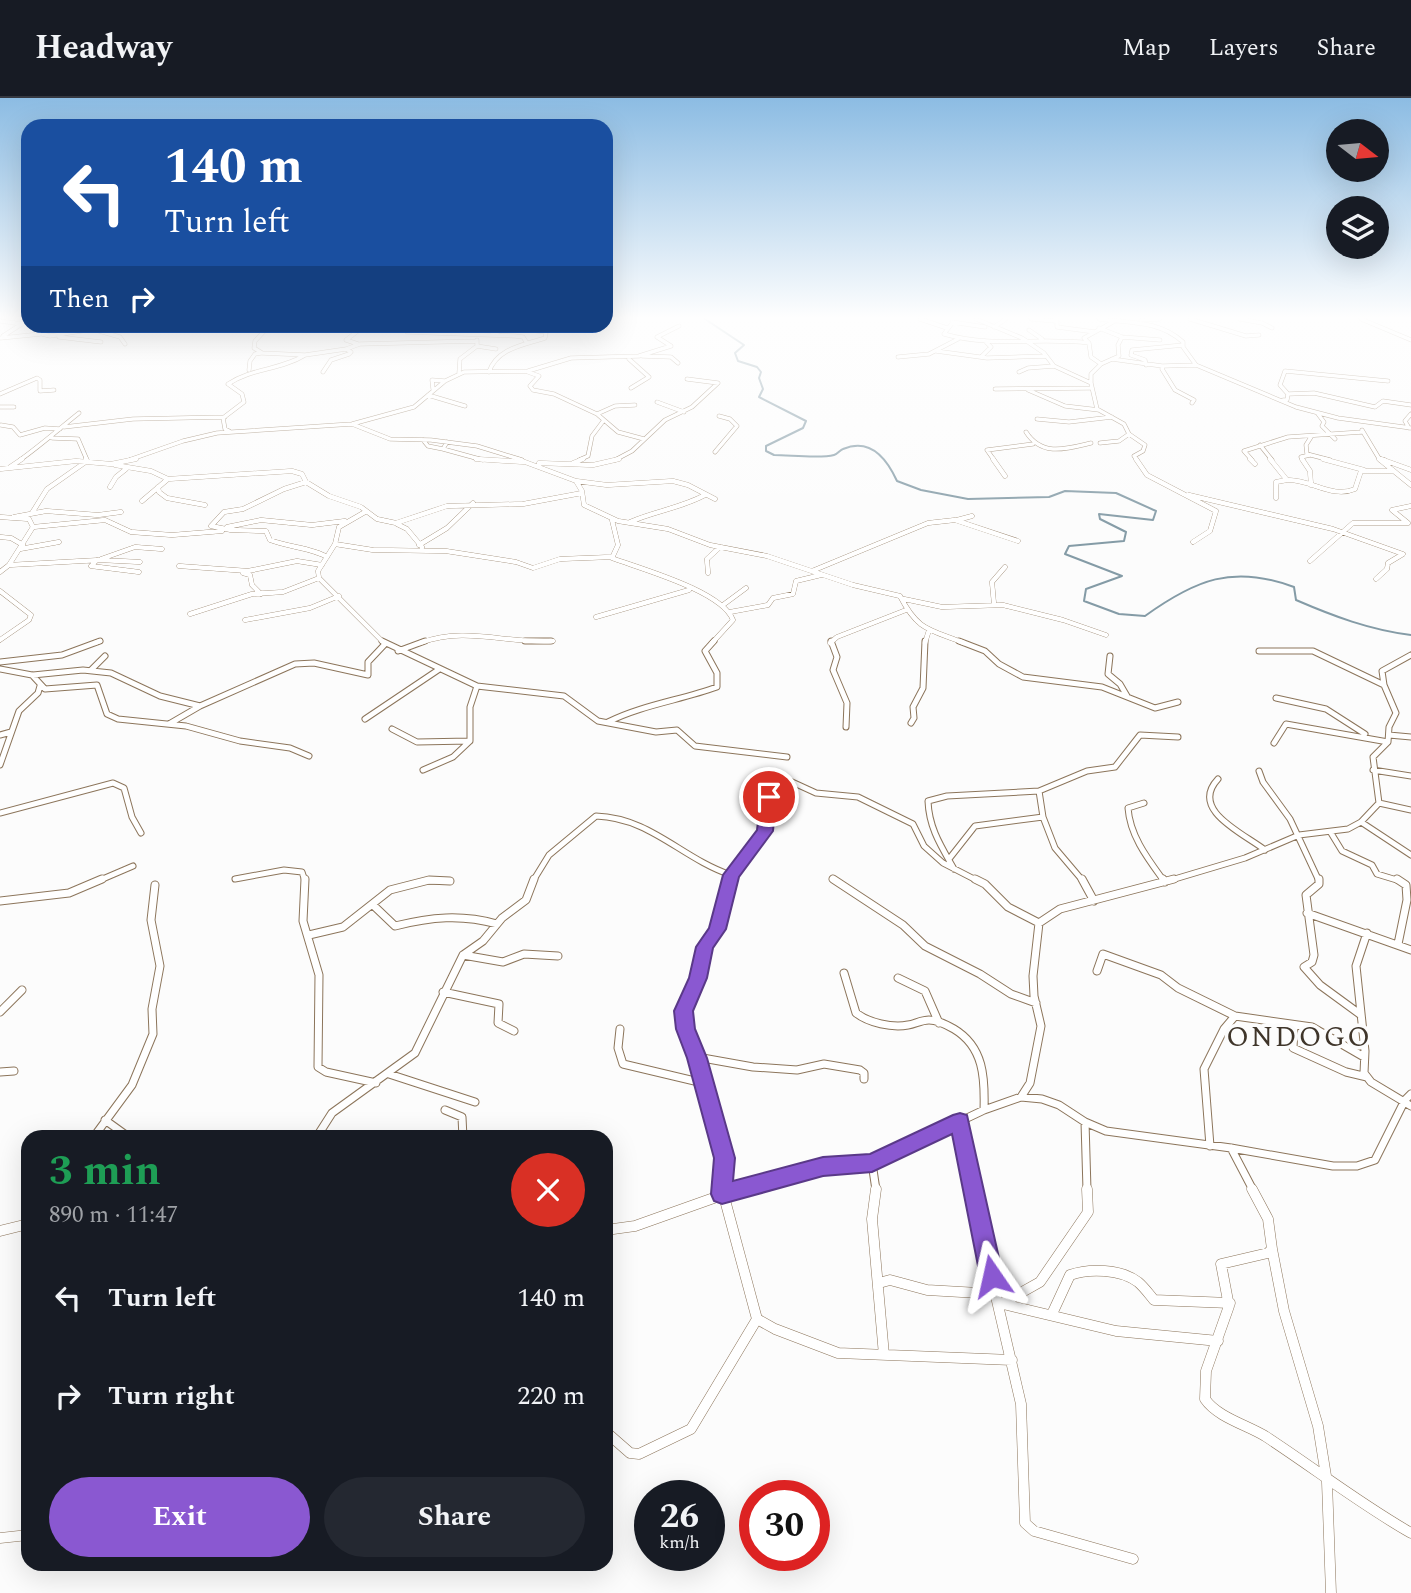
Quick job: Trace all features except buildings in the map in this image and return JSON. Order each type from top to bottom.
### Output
[{"type":"street","points":[[40,389],[40,391],[54,390]]},
{"type":"street","points":[[229,431],[225,429],[222,421],[244,402],[242,394],[235,389]]},
{"type":"street","points":[[111,464],[135,460],[184,441],[229,431],[258,432],[352,424],[414,407],[433,389]]},
{"type":"street","points":[[532,389],[554,394],[597,414],[618,432],[644,439]]},
{"type":"street","points":[[423,440],[428,446],[485,461],[593,465],[616,460],[632,452],[665,420],[684,412],[711,389]]},
{"type":"street","points":[[995,389],[1002,389]]},
{"type":"street","points":[[1027,389],[1065,406],[1099,410],[1124,424],[1129,434],[1144,446],[1143,451],[1134,456],[1139,468],[1147,475],[1216,511],[1210,531],[1193,542]]},
{"type":"street","points":[[1091,389],[1099,410]]},
{"type":"street","points":[[1174,389],[1194,400],[1192,403]]},
{"type":"street","points":[[1256,389],[1317,413],[1410,428]]},
{"type":"street","points":[[1283,389],[1288,394]]},
{"type":"street","points":[[1288,394],[1314,393],[1368,407],[1377,407],[1383,401],[1411,405]]},
{"type":"street","points":[[1284,400],[1288,394]]},
{"type":"street","points":[[428,395],[465,406]]},
{"type":"street","points":[[657,402],[684,412]]},
{"type":"street","points":[[597,414],[615,406],[635,405]]},
{"type":"street","points":[[0,407],[13,407]]},
{"type":"street","points":[[8,468],[52,438],[79,413]]},
{"type":"street","points":[[1317,413],[1322,418],[1322,426],[1335,439]]},
{"type":"street","points":[[1410,428],[1405,421],[1411,414]]},
{"type":"street","points":[[715,452],[737,426],[730,419],[719,416]]},
{"type":"street","points":[[1368,416],[1368,422]]},
{"type":"street","points":[[1,425],[13,426],[20,435],[45,429],[118,420],[225,417]]},
{"type":"street","points":[[1037,419],[1069,422],[1114,417]]},
{"type":"street","points":[[568,465],[588,456],[592,436],[604,420]]},
{"type":"street","points":[[1357,421],[1379,458],[1391,471],[1411,485]]},
{"type":"street","points":[[352,424],[390,439],[477,446],[529,462],[576,481],[607,485],[673,481],[688,485],[715,499]]},
{"type":"street","points":[[1026,432],[1034,444],[1051,452],[1091,443]]},
{"type":"street","points":[[1255,464],[1244,452],[1260,445],[1288,437],[1362,432]]},
{"type":"street","points":[[1100,443],[1119,440],[1129,434]]},
{"type":"street","points":[[1310,455],[1306,452],[1306,445],[1311,437]]},
{"type":"street","points":[[52,438],[78,439],[87,461]]},
{"type":"street","points":[[443,449],[447,442]]},
{"type":"street","points":[[1005,476],[987,450],[1034,444]]},
{"type":"street","points":[[1260,445],[1287,480]]},
{"type":"street","points":[[1311,485],[1310,471],[1301,457],[1310,455],[1364,470],[1391,471]]},
{"type":"street","points":[[1379,458],[1411,470]]},
{"type":"street","points":[[32,513],[36,500],[44,492],[87,461]]},
{"type":"street","points":[[0,470],[87,461],[151,471],[168,479],[284,471],[302,474],[306,482],[340,502],[361,507],[377,519],[396,523],[407,529],[421,547]]},
{"type":"street","points":[[110,487],[116,477],[127,469]]},
{"type":"street","points":[[1276,498],[1276,482],[1287,480],[1303,480],[1331,491],[1353,492],[1359,472],[1364,470]]},
{"type":"street","points":[[142,501],[168,479]]},
{"type":"street","points":[[576,481],[586,508],[610,519],[668,529],[720,547],[757,553],[821,575],[942,607],[983,607],[994,604],[1019,608],[1106,635]]},
{"type":"street","points":[[306,482],[284,489],[243,509],[224,512],[211,526],[231,530],[267,531],[270,540],[327,556]]},
{"type":"street","points":[[158,487],[159,492],[167,498],[205,505]]},
{"type":"street","points":[[396,523],[440,507],[473,503],[523,503],[582,493]]},
{"type":"street","points":[[1184,494],[1340,531],[1403,554],[1388,563],[1387,569],[1376,579]]},
{"type":"street","points":[[628,523],[654,511],[688,504],[705,495]]},
{"type":"street","points":[[421,547],[447,528],[473,503]]},
{"type":"street","points":[[1310,561],[1340,531],[1357,522],[1406,523],[1408,521],[1392,510],[1411,506]]},
{"type":"street","points":[[14,517],[71,511],[98,515],[121,512]]},
{"type":"street","points":[[365,512],[339,527],[335,544],[318,571],[319,578],[385,644],[438,670],[477,685],[564,696],[593,718],[656,732],[677,730],[695,746],[740,749],[787,757]]},
{"type":"street","points":[[811,570],[920,524],[972,516]]},
{"type":"street","points":[[0,517],[29,519],[33,527]]},
{"type":"street","points":[[610,519],[615,524],[614,536],[618,545],[611,557]]},
{"type":"street","points":[[33,527],[105,520],[131,532],[189,535],[231,530]]},
{"type":"street","points":[[221,529],[261,520],[312,525],[347,521]]},
{"type":"street","points":[[955,520],[1018,541]]},
{"type":"street","points":[[0,572],[9,565],[33,527]]},
{"type":"street","points":[[0,537],[11,538],[21,547],[59,542]]},
{"type":"street","points":[[335,544],[373,550],[421,547],[483,556],[533,568],[560,559],[611,557],[712,597],[730,612],[733,620],[705,650],[717,669],[717,687],[677,701],[630,711],[608,722]]},
{"type":"street","points":[[139,572],[91,566],[110,554],[135,547],[162,549]]},
{"type":"street","points":[[708,573],[707,559],[720,547]]},
{"type":"street","points":[[307,551],[309,562]]},
{"type":"street","points":[[9,565],[98,560],[140,562]]},
{"type":"street","points":[[179,566],[259,570],[292,562],[322,565]]},
{"type":"street","points":[[994,604],[992,582],[1005,567]]},
{"type":"street","points":[[220,568],[250,575],[252,585],[262,594]]},
{"type":"street","points":[[730,612],[768,605],[773,598],[793,594],[796,581],[821,575]]},
{"type":"street","points":[[190,614],[252,594],[283,592],[319,578]]},
{"type":"street","points":[[723,605],[746,588]]},
{"type":"street","points":[[596,617],[689,590]]},
{"type":"street","points":[[0,591],[24,607],[31,617],[0,640]]},
{"type":"street","points":[[0,600],[7,596]]},
{"type":"street","points":[[245,620],[310,608],[325,604],[338,596]]},
{"type":"street","points":[[904,598],[906,610],[916,622],[929,631],[985,651],[999,664],[1023,677],[1102,687],[1155,708],[1178,702]]},
{"type":"street","points":[[846,727],[847,703],[833,670],[836,657],[830,642],[906,610]]},
{"type":"street","points":[[911,723],[914,718],[913,707],[923,696],[926,667],[923,653],[929,631]]},
{"type":"street","points":[[398,651],[453,634],[528,643],[553,641]]},
{"type":"street","points":[[0,662],[62,655],[100,641]]},
{"type":"street","points":[[169,724],[200,706],[259,679],[306,662],[368,675],[368,662],[385,644]]},
{"type":"street","points":[[1259,651],[1294,649],[1313,652],[1384,684]]},
{"type":"street","points":[[1379,803],[1373,757],[1388,738],[1389,727],[1396,713],[1384,684],[1384,669],[1411,655]]},
{"type":"street","points":[[91,670],[104,656]]},
{"type":"street","points":[[1110,656],[1108,674],[1120,684],[1127,696]]},
{"type":"street","points":[[0,669],[32,675],[91,670],[111,673],[160,696],[200,706]]},
{"type":"street","points":[[365,719],[438,670]]},
{"type":"street","points":[[0,765],[19,711],[38,693],[40,686],[37,678],[32,675]]},
{"type":"street","points":[[40,686],[45,689],[97,685],[100,687],[107,714],[118,719],[169,724],[240,741],[290,748],[309,756]]},
{"type":"street","points":[[423,770],[453,757],[470,741],[470,707],[477,685]]},
{"type":"street","points":[[1276,698],[1326,709],[1366,735]]},
{"type":"street","points":[[1274,743],[1286,724],[1320,731],[1388,738],[1411,737]]},
{"type":"street","points":[[392,729],[417,742],[470,741]]},
{"type":"street","points":[[0,735],[11,732]]},
{"type":"street","points":[[954,869],[934,834],[929,820],[928,801],[947,796],[1039,791],[1087,771],[1115,767],[1140,735],[1178,737]]},
{"type":"street","points":[[1373,770],[1411,776]]},
{"type":"street","points":[[1259,771],[1262,783],[1286,812],[1299,835],[1319,880],[1319,884],[1306,895],[1314,954],[1312,962],[1304,971],[1361,1015]]},
{"type":"street","points":[[1217,779],[1209,789],[1208,796],[1214,811],[1227,825],[1265,850]]},
{"type":"street","points":[[792,782],[816,793],[850,795],[894,814],[916,827],[924,846],[954,869],[985,884],[1008,907],[1039,923]]},
{"type":"street","points":[[0,813],[113,783],[124,788],[141,833]]},
{"type":"street","points":[[1039,791],[1042,817],[1055,848],[1081,877],[1094,901]]},
{"type":"street","points":[[613,1438],[630,1453],[639,1454],[691,1429],[757,1319],[731,1213],[722,1194],[725,1158],[683,1011],[698,978],[705,947],[717,929],[731,875],[765,831],[769,797]]},
{"type":"street","points":[[1144,803],[1128,808],[1130,820],[1148,859],[1166,882]]},
{"type":"street","points":[[1379,803],[1411,810]]},
{"type":"street","points":[[1021,1097],[1030,1083],[1039,1037],[1040,1017],[1033,976],[1039,923],[1060,909],[1166,882],[1265,850],[1299,835],[1348,829],[1361,822],[1379,803]]},
{"type":"street","points":[[321,1130],[332,1114],[415,1053],[463,955],[483,941],[496,924],[526,900],[544,861],[596,816],[629,818],[689,853],[709,869],[731,875]]},
{"type":"street","points":[[949,859],[975,826],[1042,817]]},
{"type":"street","points":[[1361,822],[1411,855]]},
{"type":"street","points":[[1331,833],[1342,851],[1372,865],[1377,873],[1407,881],[1407,900],[1398,944]]},
{"type":"street","points":[[0,901],[69,893],[134,866]]},
{"type":"street","points":[[236,879],[284,870],[302,872],[305,876],[303,921],[319,975],[318,1067],[326,1072],[376,1083]]},
{"type":"street","points":[[833,879],[903,925],[925,946],[981,974],[1011,995],[1036,1003]]},
{"type":"street","points":[[309,935],[343,927],[390,890],[429,880],[450,881]]},
{"type":"street","points":[[99,1130],[132,1085],[153,1034],[152,1009],[160,966],[151,920],[155,885]]},
{"type":"street","points":[[373,905],[395,926],[448,915],[471,916],[496,924]]},
{"type":"street","points":[[1307,913],[1411,950]]},
{"type":"street","points":[[1367,933],[1356,967],[1367,1077]]},
{"type":"street","points":[[463,955],[503,962],[524,954],[558,956]]},
{"type":"street","points":[[1097,971],[1103,954],[1160,975],[1178,989],[1235,1016],[1294,1025],[1302,1023],[1318,1029],[1364,1057]]},
{"type":"street","points":[[844,973],[856,1013],[861,1017],[902,1025],[927,1020],[959,1032],[972,1044],[981,1057],[985,1074],[984,1110]]},
{"type":"street","points":[[898,978],[925,991],[939,1023]]},
{"type":"street","points":[[0,1012],[22,990]]},
{"type":"street","points":[[443,992],[499,1004],[498,1023],[514,1031]]},
{"type":"street","points":[[1210,1146],[1204,1069],[1224,1030],[1235,1016]]},
{"type":"street","points":[[613,1229],[635,1226],[722,1194],[823,1166],[872,1163],[984,1110],[1021,1097],[1042,1098],[1106,1131],[1231,1148],[1333,1166],[1357,1166],[1375,1160],[1409,1100],[1388,1093],[1367,1077],[1346,1072],[1293,1048],[1294,1025]]},
{"type":"street","points":[[620,1028],[618,1048],[623,1064],[703,1083]]},
{"type":"street","points":[[697,1058],[786,1069],[824,1064],[860,1070],[864,1073],[864,1079]]},
{"type":"street","points":[[0,1072],[14,1072]]},
{"type":"street","points":[[389,1074],[475,1102]]},
{"type":"street","points":[[445,1110],[462,1117],[463,1130]]},
{"type":"street","points":[[106,1120],[119,1130]]},
{"type":"street","points":[[960,1121],[1021,1404],[1025,1523],[1034,1531],[1133,1559]]},
{"type":"street","points":[[999,1300],[1040,1282],[1088,1212],[1085,1122]]},
{"type":"street","points":[[1231,1148],[1268,1219],[1284,1311],[1318,1426],[1327,1482],[1331,1593]]},
{"type":"street","points":[[872,1163],[876,1191],[872,1219],[884,1355]]},
{"type":"street","points":[[0,1231],[21,1226]]},
{"type":"street","points":[[1272,1249],[1221,1264],[1230,1303],[1209,1364],[1204,1394],[1206,1399],[1212,1406],[1276,1444],[1327,1482],[1411,1533]]},
{"type":"street","points":[[1052,1314],[1070,1275],[1084,1271],[1122,1276],[1138,1282],[1154,1300],[1230,1303]]},
{"type":"street","points":[[878,1283],[890,1280],[927,1290],[999,1300],[1116,1331],[1217,1341]]},
{"type":"street","points":[[757,1319],[838,1353],[1012,1360]]},
{"type":"street","points":[[0,1538],[21,1536]]},
{"type":"waterway","points":[[763,389],[759,397],[806,421],[803,428],[766,446],[766,451],[774,455],[828,456],[853,446],[862,446],[877,452],[897,481],[921,490],[968,499],[1049,497],[1065,491],[1116,493],[1156,511],[1153,520],[1099,514],[1100,519],[1126,532],[1124,541],[1069,546],[1065,554],[1122,576],[1086,589],[1084,601],[1119,614],[1145,616],[1163,603],[1198,585],[1215,579],[1252,577],[1294,587],[1296,600],[1338,617],[1381,630],[1411,635]]},
{"type":"district","name":"ONDOGO","points":[[1299,1036]]},
{"type":"route","points":[[769,797],[765,831],[731,875],[717,929],[705,947],[698,978],[683,1011],[725,1158],[722,1194],[823,1166],[872,1163],[960,1121],[992,1276]]}]
